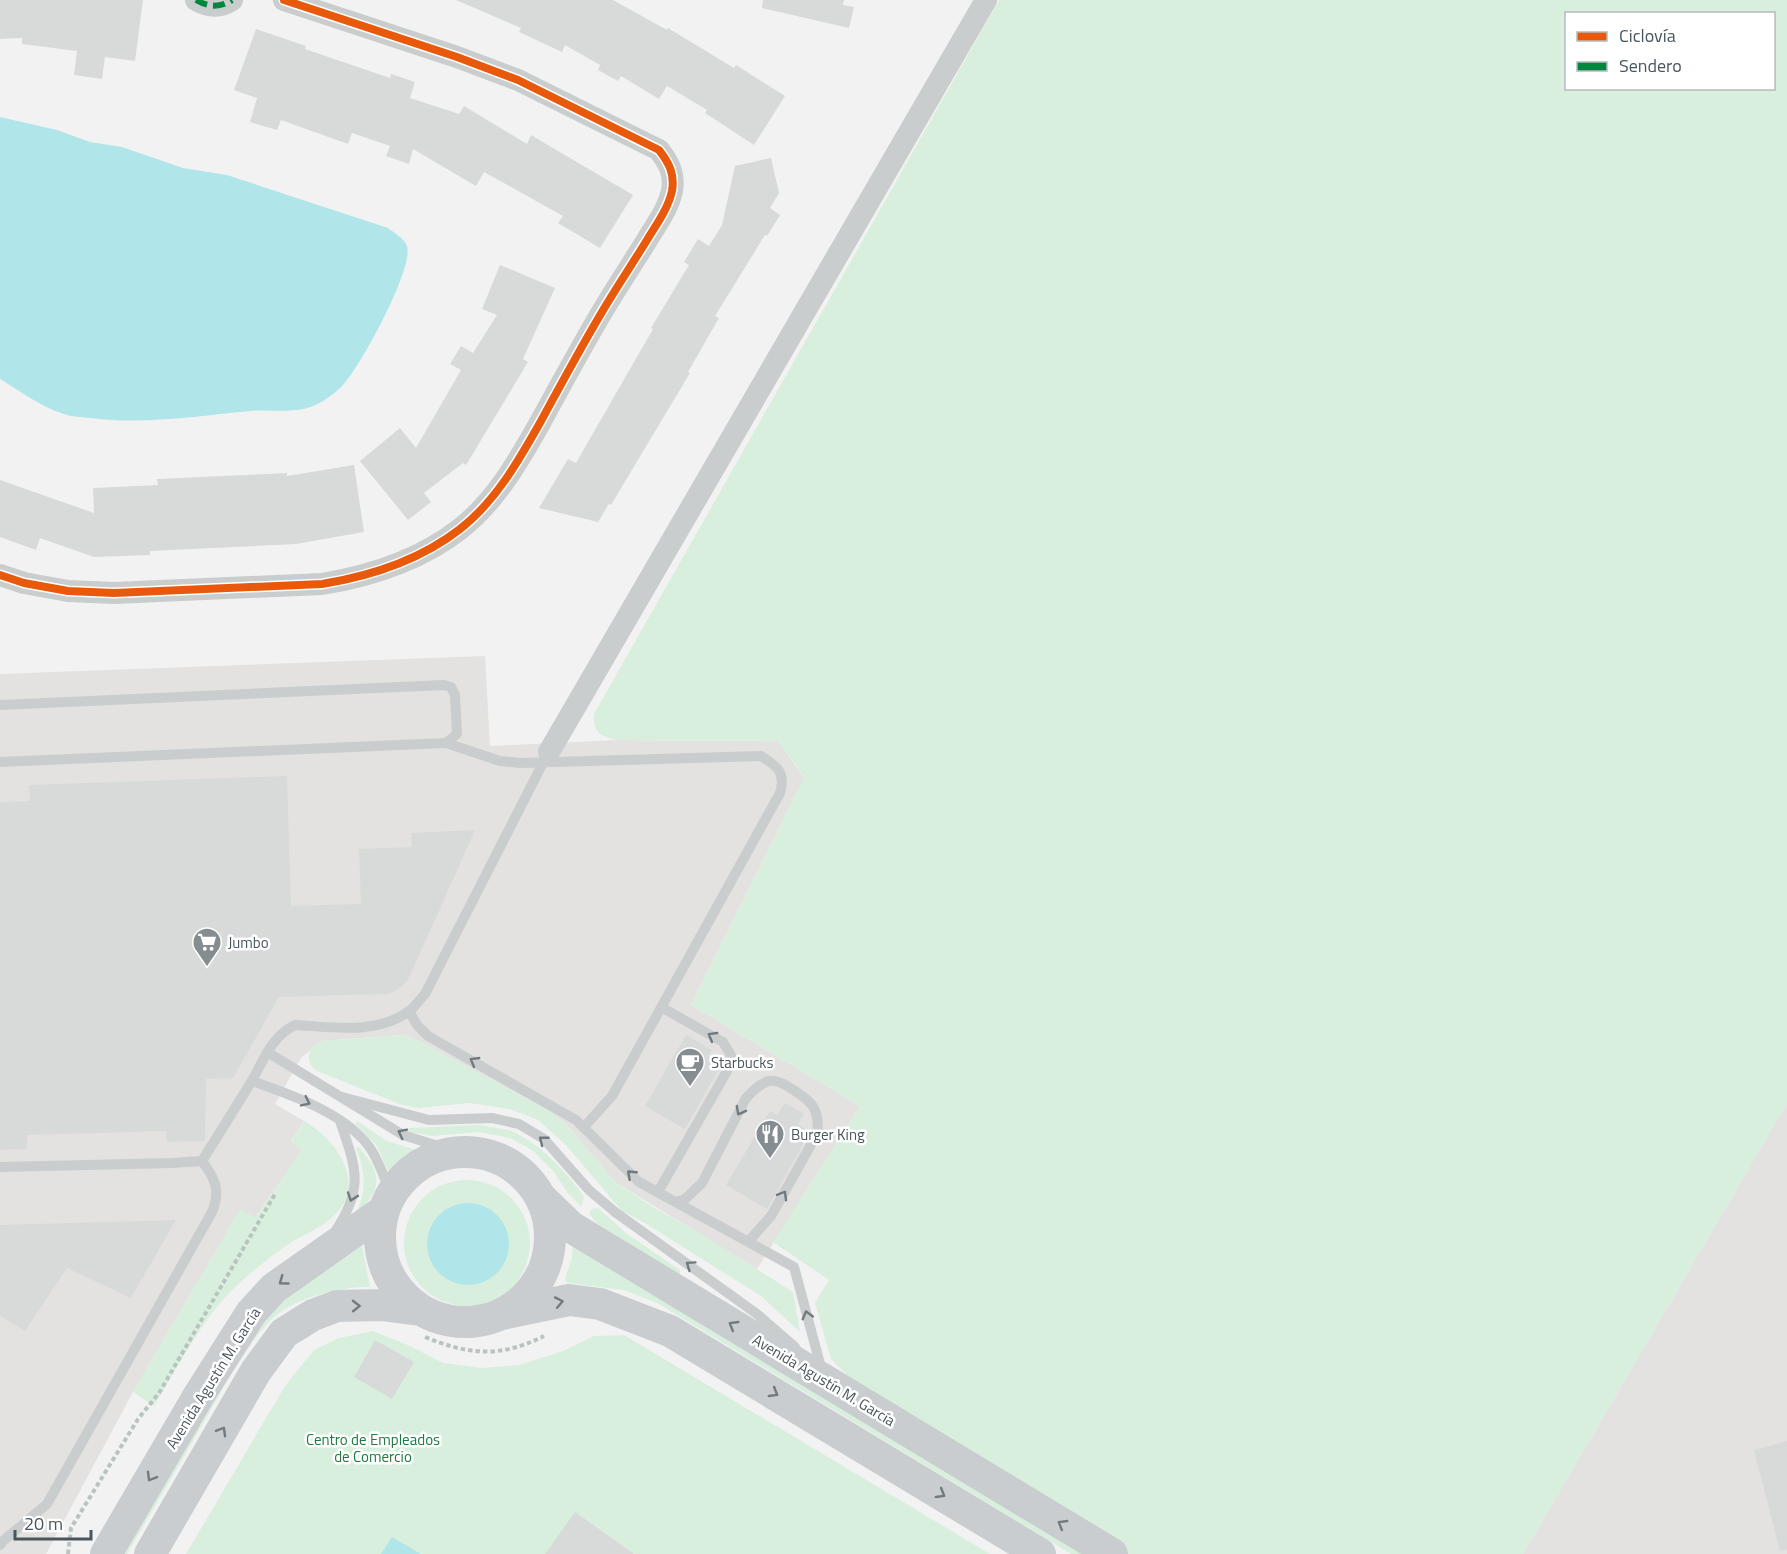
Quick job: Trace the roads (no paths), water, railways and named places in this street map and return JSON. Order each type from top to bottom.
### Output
[{"type":"main road","points":[[421,1323],[391,1281],[383,1262],[379,1242],[387,1203],[409,1172],[431,1158],[457,1152],[483,1153],[507,1162],[527,1178],[542,1199],[549,1225],[549,1252],[540,1277],[524,1298],[502,1314]]},
{"type":"main road","name":"Avenida Agustín M. García","points":[[542,1199],[571,1227],[1112,1554]]},
{"type":"main road","name":"Avenida Agustín M. García","points":[[106,1554],[199,1395],[251,1313],[273,1288],[387,1203]]},
{"type":"main road","points":[[150,1554],[256,1371],[284,1333],[313,1315],[337,1306],[381,1305],[421,1323],[446,1320],[475,1322],[569,1300],[600,1304],[670,1331],[1040,1554]]},
{"type":"street","points":[[196,0],[207,6],[219,6],[232,0]]},
{"type":"street","points":[[0,575],[24,583],[68,591],[114,593],[322,584],[355,579],[391,568],[429,549],[460,529],[514,470],[599,317],[662,216],[671,192],[673,174],[667,160],[658,150],[518,80],[457,57],[284,0]]},
{"type":"street","points":[[547,757],[986,0]]},
{"type":"lane","points":[[0,705],[444,685],[451,687],[455,695],[457,734],[446,743]]},
{"type":"lane","points":[[0,762],[446,743],[500,761],[547,757],[760,756],[777,766],[783,783],[780,793],[612,1096],[584,1127]]},
{"type":"lane","points":[[202,1161],[252,1081],[267,1052],[288,1028],[295,1025],[357,1028],[376,1026],[409,1011],[425,994],[547,757]]},
{"type":"lane","points":[[658,1192],[731,1064],[732,1057],[723,1042],[661,1007]]},
{"type":"lane","points":[[409,1011],[417,1025],[428,1036],[576,1120],[639,1182],[794,1267],[822,1371]]},
{"type":"lane","points":[[267,1052],[403,1135],[457,1152]]},
{"type":"lane","points":[[252,1081],[309,1103],[340,1120],[371,1150],[387,1203]]},
{"type":"lane","points":[[676,1202],[685,1199],[702,1183],[746,1098],[758,1087],[770,1081],[780,1082],[807,1097],[819,1121],[817,1134],[771,1216],[748,1242]]},
{"type":"lane","points":[[342,1097],[429,1120],[492,1118],[519,1124],[544,1139],[589,1190],[615,1212],[757,1314],[849,1395]]},
{"type":"lane","points":[[318,1256],[341,1223],[356,1186],[355,1164],[340,1120]]},
{"type":"lane","points":[[0,1167],[202,1161]]},
{"type":"lane","points":[[0,1545],[47,1504],[212,1212],[217,1200],[216,1184],[202,1161]]},
{"type":"water","points":[[0,117],[57,130],[90,142],[122,147],[183,168],[227,175],[388,228],[406,243],[407,258],[384,317],[351,375],[325,400],[306,408],[290,411],[250,411],[130,421],[67,415],[39,403],[0,379]]},
{"type":"water","points":[[468,1203],[484,1206],[497,1215],[506,1228],[509,1244],[506,1260],[497,1273],[484,1282],[468,1285],[452,1282],[439,1273],[430,1260],[427,1244],[430,1228],[439,1215],[452,1206]]},
{"type":"water","points":[[392,1537],[421,1554],[381,1554]]},
{"type":"place","name":"Jumbo","points":[[207,968]]},
{"type":"place","name":"Starbucks","points":[[690,1088]]},
{"type":"place","name":"Burger King","points":[[770,1160]]},
{"type":"park label","name":"Centro de Empleados de Comercio","points":[[373,1448]]}]
